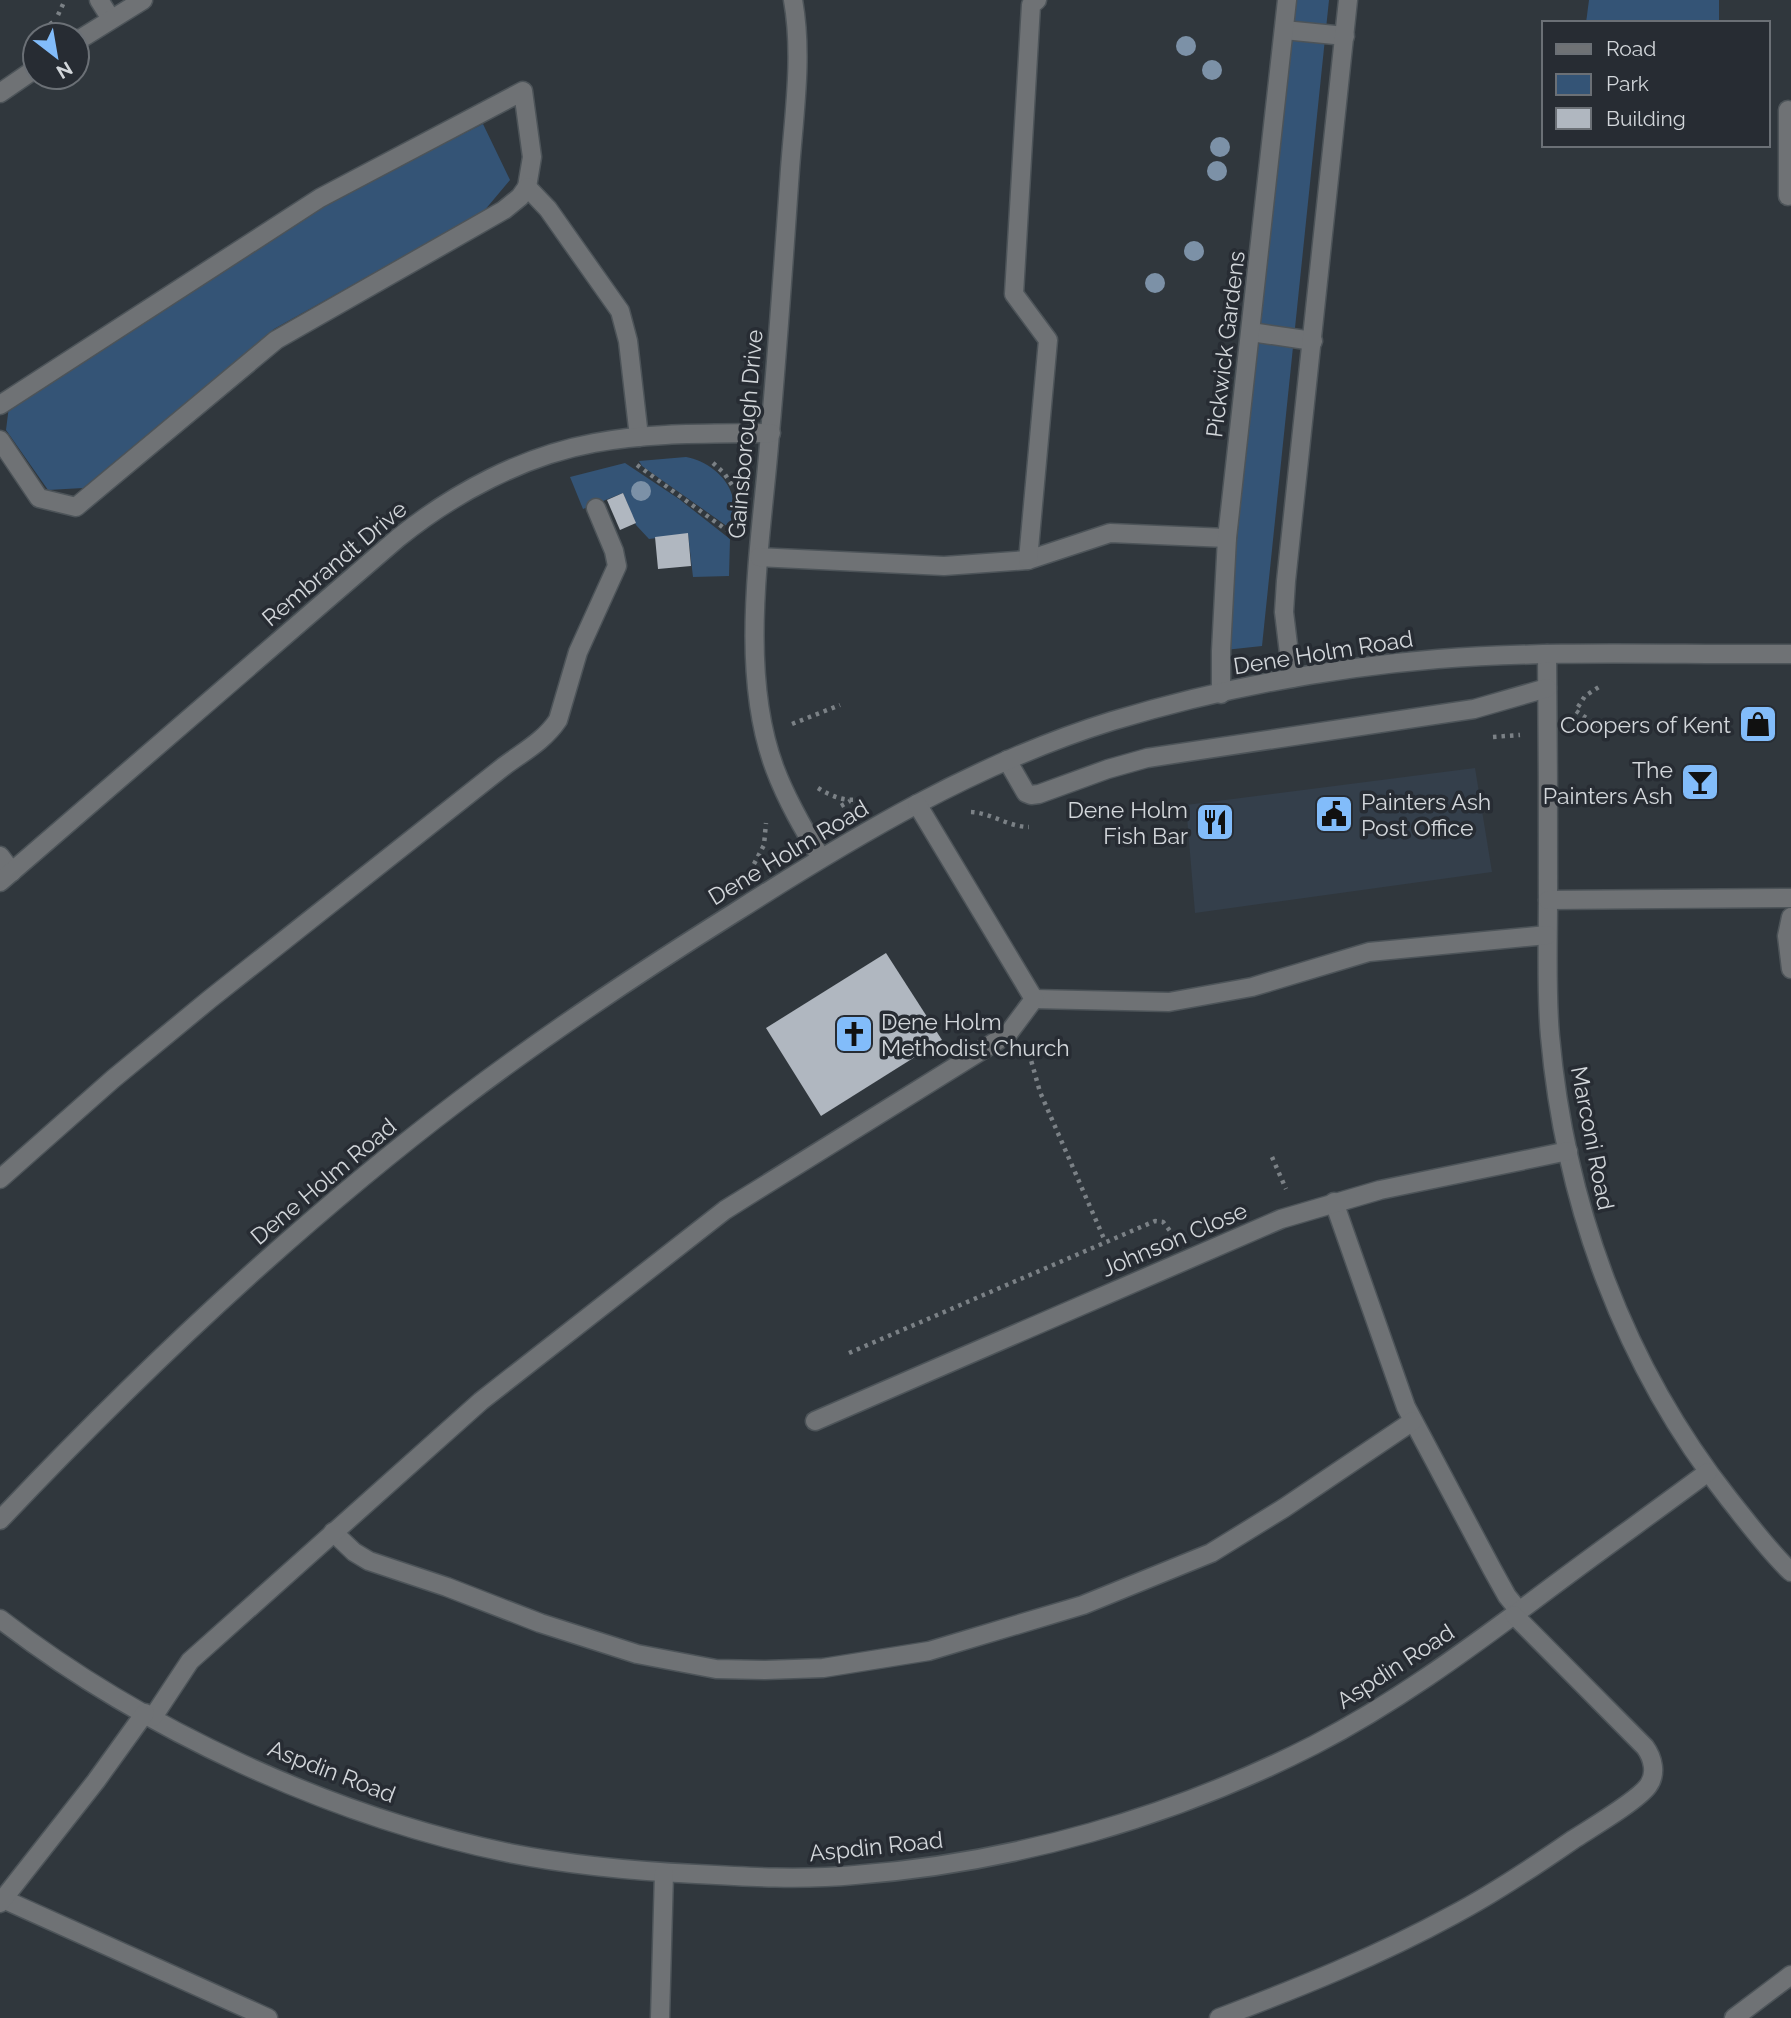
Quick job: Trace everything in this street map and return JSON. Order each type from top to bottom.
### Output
[{"type":"street","points":[[99,0],[111,19]]},
{"type":"street","points":[[91,32],[143,0]]},
{"type":"street","name":"Gainsborough Drive","points":[[793,0],[797,63],[771,433],[759,557],[755,669],[772,761],[803,828],[821,858]]},
{"type":"street","points":[[1028,559],[1048,340],[1014,294],[1031,5],[1037,0]]},
{"type":"street","name":"Pickwick Gardens","points":[[1221,694],[1227,538],[1287,0]]},
{"type":"street","points":[[1292,678],[1284,612],[1286,581],[1348,0]]},
{"type":"street","points":[[1284,30],[1345,36]]},
{"type":"street","points":[[0,93],[21,79]]},
{"type":"street","points":[[0,404],[320,198],[523,91],[532,157],[527,187],[520,197],[505,210],[276,340],[76,507],[39,498],[0,440]]},
{"type":"street","points":[[1788,110],[1788,196]]},
{"type":"street","points":[[527,187],[548,209],[620,311],[628,341],[639,437]]},
{"type":"street","points":[[1251,332],[1313,341]]},
{"type":"street","name":"Rembrandt Drive","points":[[6,877],[414,525],[476,487],[534,460],[573,448],[639,437],[771,433]]},
{"type":"street","points":[[0,1180],[113,1079],[231,981],[503,767],[534,746],[552,728],[558,720],[579,652],[617,566],[614,551],[596,508]]},
{"type":"street","points":[[759,557],[944,566],[1028,559],[1110,533],[1227,538]]},
{"type":"street","name":"Dene Holm Road","points":[[0,1520],[136,1382],[219,1303],[312,1220],[405,1144],[586,1009],[821,858],[917,804],[1007,760],[1114,721],[1292,678],[1389,663],[1547,654],[1791,654]]},
{"type":"street","name":"Marconi Road","points":[[1547,654],[1547,935],[1550,1035],[1568,1151],[1590,1241],[1621,1318],[1672,1418],[1708,1472],[1765,1544],[1791,1572]]},
{"type":"street","points":[[1007,760],[1026,793],[1040,794],[1108,769],[1157,755],[1474,709],[1547,688]]},
{"type":"street","points":[[917,804],[1034,999]]},
{"type":"street","points":[[0,856],[6,877]]},
{"type":"street","points":[[1548,900],[1791,898]]},
{"type":"street","points":[[1791,917],[1787,936],[1791,969]]},
{"type":"street","points":[[1034,999],[1169,1002],[1252,987],[1369,952],[1547,935]]},
{"type":"street","points":[[268,2018],[2,1901],[190,1661],[481,1401],[725,1210],[1008,1034],[1034,999]]},
{"type":"street","name":"Johnson Close","points":[[815,1421],[1281,1219],[1380,1190],[1568,1151]]},
{"type":"street","points":[[1219,2018],[1368,1957],[1452,1916],[1605,1819],[1648,1786],[1653,1766],[1645,1747],[1517,1613],[1507,1596],[1413,1421],[1334,1202]]},
{"type":"street","points":[[333,1532],[354,1552],[369,1561],[625,1651],[716,1669],[823,1668],[929,1651],[1083,1605],[1211,1553],[1284,1508],[1413,1421]]},
{"type":"street","name":"Aspdin Road","points":[[0,1619],[82,1677],[222,1754],[317,1795],[404,1825],[507,1852],[572,1863],[664,1873],[754,1878],[857,1875],[963,1862],[1096,1830],[1175,1805],[1310,1747],[1424,1681],[1708,1472]]},
{"type":"street","points":[[660,2018],[664,1873]]},
{"type":"street","points":[[1734,2018],[1791,1975]]},
{"type":"path","points":[[19,46],[51,24],[65,0]]},
{"type":"path","points":[[634,458],[636,464],[729,534],[736,534]]},
{"type":"path","points":[[705,458],[724,473],[739,497]]},
{"type":"path","points":[[1572,718],[1591,691],[1610,682]]},
{"type":"path","points":[[788,723],[798,723],[840,705]]},
{"type":"path","points":[[1576,710],[1610,734]]},
{"type":"path","points":[[812,783],[821,790],[851,801]]},
{"type":"path","points":[[841,806],[872,797]]},
{"type":"path","points":[[748,870],[764,845],[767,825],[763,812]]},
{"type":"path","points":[[759,854],[769,848]]},
{"type":"path","points":[[1028,1049],[1040,1092],[1105,1241]]},
{"type":"path","points":[[1272,1157],[1289,1197]]},
{"type":"shaded area","points":[[1475,768],[1492,872],[1195,913],[1186,805]]},
{"type":"green space","points":[[1295,0],[1329,0],[1262,646],[1225,650]]},
{"type":"green space","points":[[1589,0],[1719,0],[1719,21],[1586,21]]},
{"type":"green space","points":[[483,124],[510,180],[484,211],[274,329],[83,488],[48,490],[6,430],[9,406],[323,203]]},
{"type":"green space","points":[[686,457],[708,465],[725,481],[733,499],[731,529],[642,466],[639,461]]},
{"type":"green space","points":[[625,463],[679,499],[730,539],[729,576],[693,577],[688,534],[649,539],[636,525],[623,493],[583,509],[570,477]]},
{"type":"building","points":[[623,493],[636,523],[620,530],[607,500]]},
{"type":"building","points":[[688,533],[691,566],[658,569],[655,537]]},
{"type":"building","name":"Dene Holm Methodist Church","points":[[886,953],[942,1040],[821,1116],[766,1028]]},
{"type":"place","name":"Coopers of Kent","points":[[1758,724]]},
{"type":"place","name":"The Painters Ash","points":[[1700,782]]},
{"type":"place","name":"Painters Ash Post Office","points":[[1334,814]]},
{"type":"place","name":"Dene Holm Fish Bar","points":[[1215,822]]},
{"type":"place","name":"Dene Holm Methodist Church","points":[[854,1034]]}]
